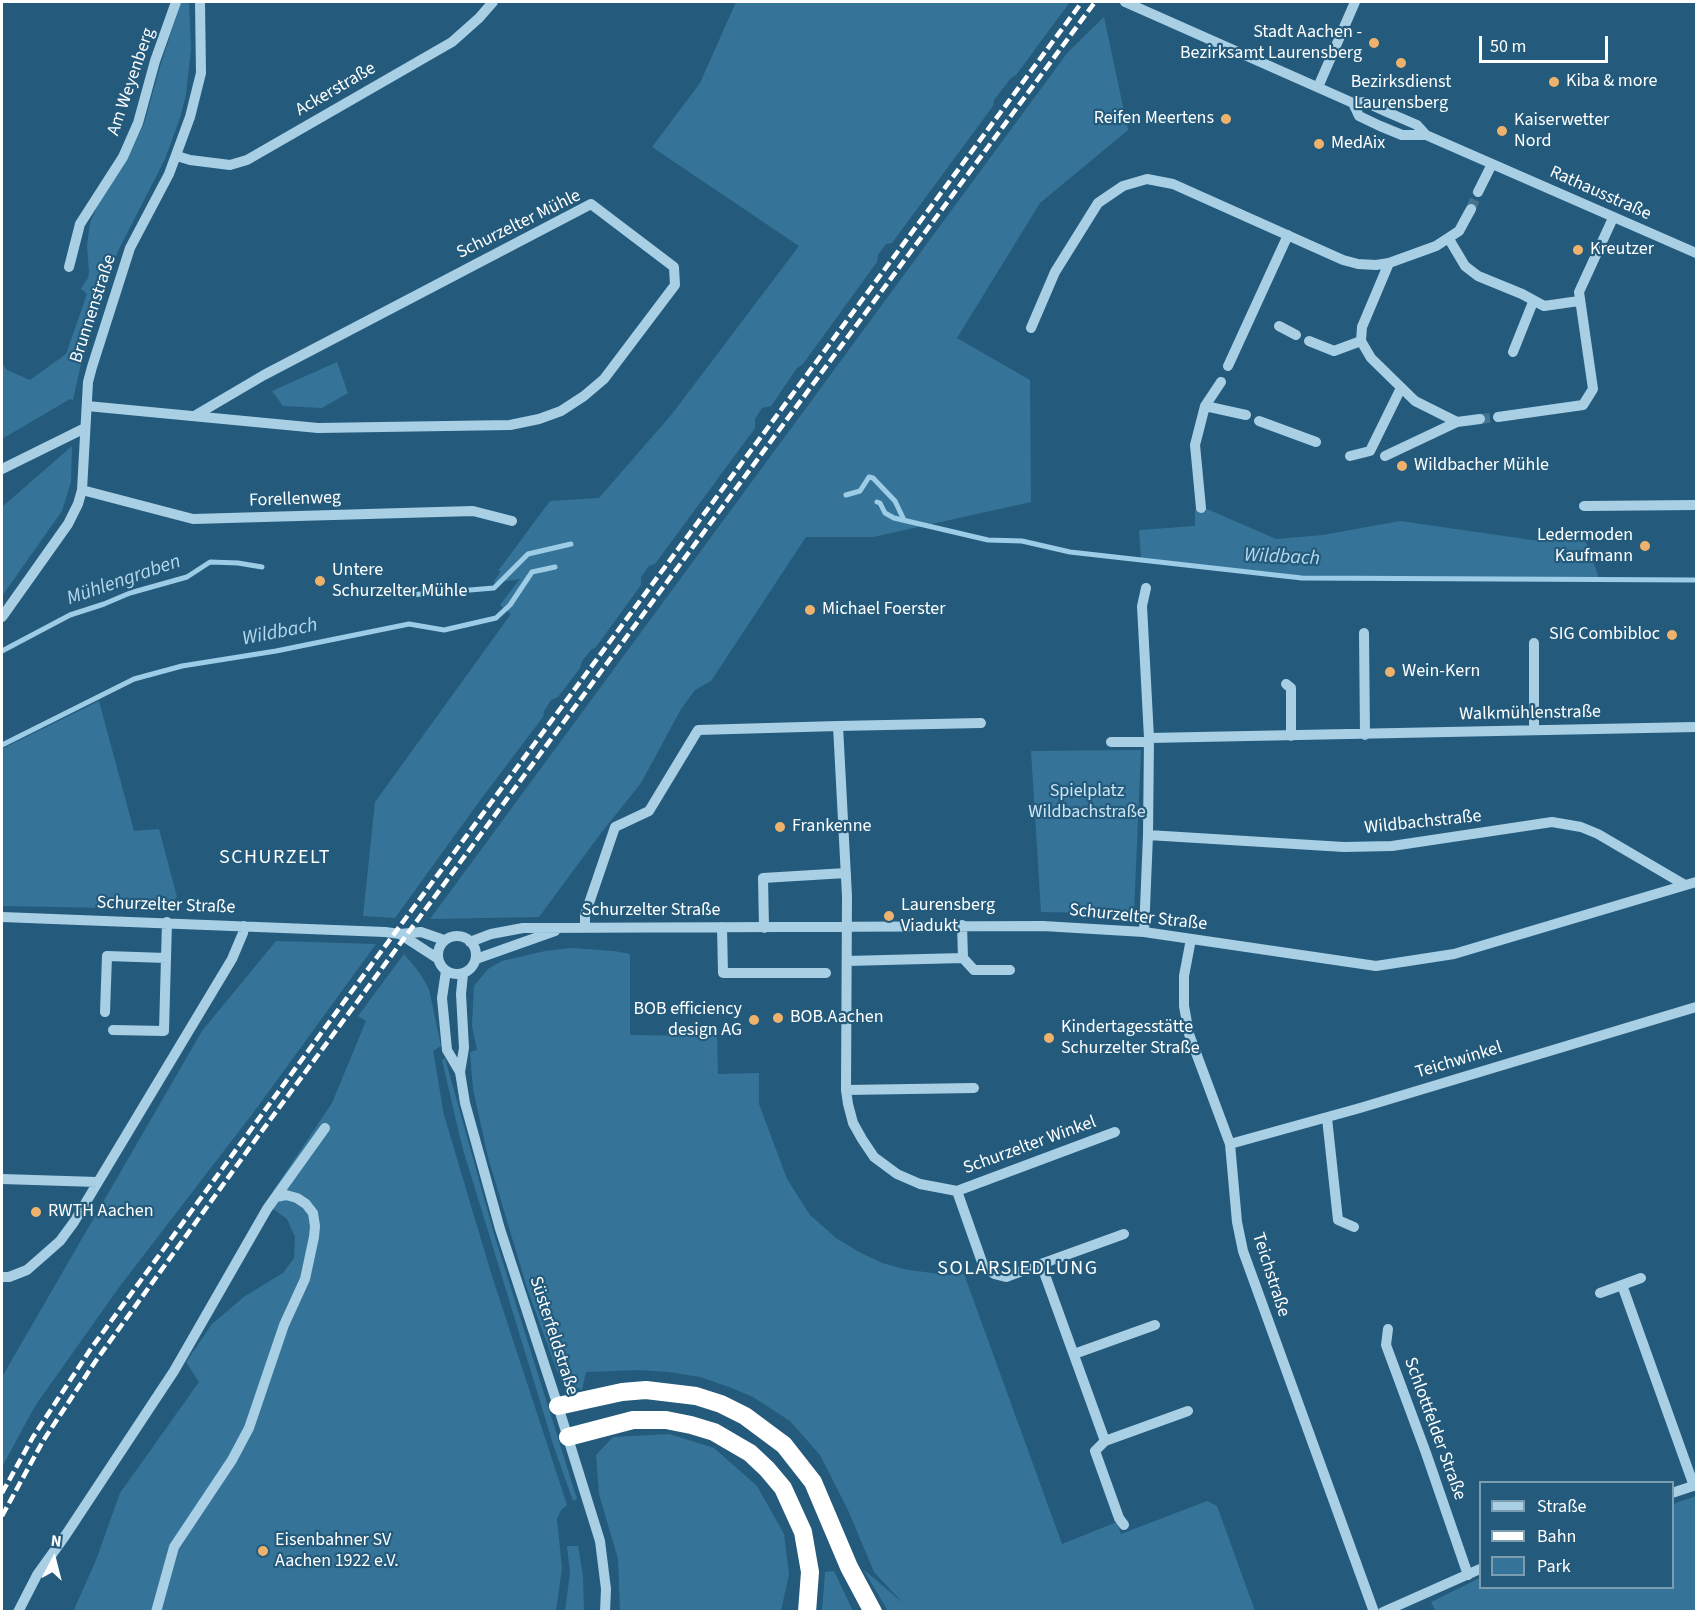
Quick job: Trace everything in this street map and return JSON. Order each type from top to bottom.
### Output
[{"type":"highway","points":[[558,1406],[622,1392],[646,1390],[696,1396],[721,1404],[745,1416],[784,1445],[813,1482],[849,1567],[873,1611]]},
{"type":"highway","points":[[568,1437],[633,1420],[666,1420],[714,1432],[750,1453],[783,1488],[803,1532],[810,1572],[807,1611]]},
{"type":"street","name":"Am Weyenberg","points":[[69,267],[80,224],[123,157],[138,123],[155,61],[176,2]]},
{"type":"street","name":"Brunnenstraße","points":[[2,617],[68,524],[78,504],[82,490],[85,428],[92,367],[130,248],[177,156],[196,94],[201,73],[200,2]]},
{"type":"street","name":"Ackerstraße","points":[[177,156],[230,165],[246,159],[452,42],[493,2]]},
{"type":"street","name":"Rathausstraße","points":[[1125,2],[1353,103],[1365,102],[1418,125],[1426,135]]},
{"type":"street","points":[[1318,87],[1355,2]]},
{"type":"street","name":"Rathausstraße","points":[[1353,103],[1359,116],[1380,126],[1402,135],[1426,135],[1696,253]]},
{"type":"street","points":[[1478,192],[1492,164]]},
{"type":"street","points":[[1031,328],[1055,272],[1098,203],[1123,186],[1147,178],[1173,184],[1342,260],[1358,264],[1376,265],[1403,259],[1449,239],[1459,231],[1471,209]]},
{"type":"street","name":"Schurzelter Mühle","points":[[87,406],[318,428],[510,425],[539,420],[561,411],[604,379],[675,285],[674,267],[591,204],[264,375],[196,415]]},
{"type":"street","points":[[1498,417],[1583,405],[1593,389],[1579,292],[1613,218]]},
{"type":"street","points":[[1227,366],[1288,235]]},
{"type":"street","points":[[1449,239],[1465,266],[1478,276],[1522,294],[1544,306],[1580,301]]},
{"type":"street","points":[[1389,262],[1362,327],[1361,341],[1371,358],[1414,400],[1458,422]]},
{"type":"street","points":[[1513,352],[1533,302]]},
{"type":"street","points":[[1279,326],[1296,335]]},
{"type":"street","points":[[1309,341],[1334,351],[1361,341]]},
{"type":"street","points":[[1201,508],[1195,446],[1205,406],[1221,382]]},
{"type":"street","points":[[1350,456],[1370,451],[1401,388]]},
{"type":"street","points":[[1205,406],[1246,415]]},
{"type":"street","points":[[1385,456],[1458,422],[1480,419]]},
{"type":"street","points":[[1259,421],[1316,442]]},
{"type":"street","points":[[2,469],[85,428]]},
{"type":"street","name":"Forellenweg","points":[[82,490],[192,519],[472,511],[512,521]]},
{"type":"street","points":[[1584,506],[1696,505]]},
{"type":"street","points":[[1144,932],[1149,740],[1143,606],[1146,588]]},
{"type":"street","points":[[1364,633],[1365,735]]},
{"type":"street","points":[[1534,643],[1534,729]]},
{"type":"street","points":[[1286,684],[1291,688],[1291,736]]},
{"type":"street","points":[[585,928],[585,915],[615,827],[649,811],[698,730],[981,723]]},
{"type":"street","name":"Schurzelter Winkel","points":[[838,726],[846,873],[846,1090],[853,1123],[862,1139],[874,1156],[897,1174],[920,1184],[957,1191],[1115,1132]]},
{"type":"street","name":"Walkmühlenstraße","points":[[1111,742],[1534,729],[1696,727]]},
{"type":"street","name":"Wildbachstraße","points":[[1148,834],[1344,847],[1392,846],[1552,822],[1581,827],[1598,834],[1685,885]]},
{"type":"street","points":[[764,928],[763,878],[846,873]]},
{"type":"street","name":"Schurzelter Straße","points":[[470,942],[508,930],[563,928],[1043,926],[1144,932],[1376,966],[1454,954],[1696,882]]},
{"type":"street","name":"Schurzelter Straße","points":[[2,917],[167,922],[400,934],[421,932],[444,940]]},
{"type":"street","points":[[113,1030],[164,1031],[167,922]]},
{"type":"street","points":[[962,925],[963,958],[974,970],[1010,970]]},
{"type":"street","points":[[2,1277],[9,1277],[27,1270],[60,1241],[98,1182],[232,958],[244,926]]},
{"type":"street","points":[[722,927],[723,973],[826,972]]},
{"type":"street","name":"Schurzelter Straße","points":[[476,960],[563,928]]},
{"type":"street","name":"Schurzelter Straße","points":[[400,934],[437,958]]},
{"type":"street","points":[[457,936],[470,942],[476,953],[476,960],[471,968],[463,974],[454,975],[446,971],[437,958],[438,949],[444,940],[457,936]]},
{"type":"street","name":"Teichstraße","points":[[1191,939],[1184,976],[1184,1006],[1189,1034],[1230,1144],[1237,1222],[1243,1251],[1374,1611]]},
{"type":"street","points":[[105,1012],[108,956],[166,958]]},
{"type":"street","points":[[847,961],[963,958]]},
{"type":"street","name":"Süsterfeldstraße","points":[[446,971],[442,998],[447,1050],[460,1072]]},
{"type":"street","name":"Süsterfeldstraße","points":[[463,974],[461,994],[464,1048],[460,1072],[465,1103],[500,1229],[600,1541],[606,1589],[605,1611]]},
{"type":"street","name":"Teichwinkel","points":[[1230,1144],[1327,1118],[1696,1007]]},
{"type":"street","points":[[846,1090],[974,1088]]},
{"type":"street","points":[[1327,1118],[1338,1220],[1354,1227]]},
{"type":"street","points":[[18,1611],[37,1575],[174,1371],[267,1209],[325,1128]]},
{"type":"street","points":[[2,1179],[98,1182]]},
{"type":"street","name":"Schurzelter Winkel","points":[[957,1191],[983,1265],[994,1274],[1006,1277],[1124,1234]]},
{"type":"street","points":[[156,1611],[174,1547],[232,1460],[249,1428],[284,1326],[304,1279],[314,1237],[313,1213],[297,1198],[286,1195],[276,1197]]},
{"type":"street","points":[[1041,1264],[1105,1441]]},
{"type":"street","points":[[1600,1293],[1641,1278]]},
{"type":"street","points":[[1622,1285],[1695,1485],[1674,1492]]},
{"type":"street","points":[[1074,1354],[1155,1325]]},
{"type":"street","name":"Schlottfelder Straße","points":[[1388,1329],[1386,1345],[1468,1575]]},
{"type":"street","points":[[1124,1526],[1095,1451],[1105,1441],[1188,1411]]},
{"type":"street","points":[[1383,1611],[1479,1570]]},
{"type":"green space","points":[[181,2],[189,2],[191,49],[186,94],[180,118],[165,159],[118,251],[80,368],[73,400],[70,399],[2,439],[2,363],[7,370],[30,380],[66,354],[87,294],[81,289],[89,272],[87,246],[90,223],[144,124]]},
{"type":"green space","points":[[736,2],[1070,2],[1016,75],[994,100],[993,106],[892,243],[886,244],[878,255],[877,262],[803,364],[797,368],[771,406],[762,408],[755,419],[755,428],[655,564],[649,566],[641,577],[641,585],[596,647],[582,661],[580,668],[558,697],[551,700],[543,717],[395,918],[363,916],[375,802],[511,614],[500,605],[520,579],[493,583],[501,571],[498,571],[550,501],[599,498],[672,414],[799,246],[652,147],[700,83]]},
{"type":"green space","points":[[1104,17],[1128,130],[1040,203],[957,338],[1030,380],[1031,502],[873,537],[806,537],[711,681],[695,690],[681,709],[641,783],[539,917],[430,919],[1068,52]]},
{"type":"green space","points":[[337,362],[348,393],[322,408],[283,406],[272,391]]},
{"type":"green space","points":[[72,446],[71,482],[62,511],[2,596],[2,507]]},
{"type":"green space","points":[[1195,509],[1207,509],[1276,539],[1323,535],[1400,521],[1539,541],[1585,540],[1599,578],[1302,576],[1141,558],[1139,530],[1195,526]]},
{"type":"green space","points":[[99,701],[134,831],[159,829],[177,897],[167,909],[2,906],[2,749]]},
{"type":"green space","name":"Spielplatz Wildbachstraße","points":[[1141,750],[1134,912],[1125,917],[1094,913],[1041,912],[1031,751]]},
{"type":"green space","points":[[276,941],[376,944],[256,1109],[120,1286],[35,1406],[2,1467],[2,1377],[202,1031]]},
{"type":"green space","points":[[571,948],[630,954],[630,1035],[717,1036],[718,1074],[759,1073],[759,1104],[787,1179],[810,1215],[836,1238],[882,1263],[908,1270],[949,1275],[964,1274],[1062,1544],[1117,1522],[1121,1534],[1207,1501],[1217,1506],[1255,1611],[888,1611],[863,1569],[903,1603],[874,1572],[848,1510],[820,1455],[790,1421],[753,1397],[700,1377],[639,1370],[586,1372],[582,1390],[566,1383],[557,1371],[527,1288],[488,1157],[473,1089],[470,1052],[477,1050],[472,1026],[474,986],[488,969],[502,961],[545,951]]},
{"type":"green space","points":[[404,954],[429,989],[441,1046],[433,1051],[444,1115],[491,1273],[567,1505],[561,1510],[557,1519],[562,1568],[556,1611],[73,1612],[96,1560],[120,1493],[199,1382],[186,1362],[212,1324],[245,1296],[283,1273],[294,1258],[295,1237],[287,1219],[265,1203],[332,1103],[366,1021],[358,1016]]},
{"type":"green space","points":[[445,1058],[494,1234],[577,1499],[573,1501],[554,1447],[462,1146],[442,1060]]},
{"type":"green space","points":[[669,1434],[714,1448],[757,1486],[784,1534],[789,1574],[781,1611],[620,1611],[618,1559],[599,1494],[596,1455],[613,1437]]},
{"type":"green space","points":[[1696,1496],[1696,1611],[1436,1612],[1431,1602],[1479,1578],[1479,1589],[1674,1589],[1674,1504]]},
{"type":"green space","points":[[567,1546],[578,1546],[583,1576],[584,1611],[565,1611],[570,1573]]},
{"type":"green space","points":[[834,1571],[853,1611],[822,1611],[825,1572]]},
{"type":"waterway","name":"Mühlengraben","points":[[846,495],[860,491],[869,477],[873,478],[895,501],[904,520]]},
{"type":"waterway","name":"Wildbach","points":[[877,502],[880,503],[885,513],[894,518],[988,540],[1022,541],[1070,552],[1302,578],[1696,580]]},
{"type":"waterway","name":"Mühlengraben","points":[[409,595],[494,588],[528,554],[571,544]]},
{"type":"waterway","name":"Mühlengraben","points":[[2,651],[70,615],[130,593],[187,577],[210,562],[262,567]]},
{"type":"waterway","name":"Wildbach","points":[[2,745],[134,679],[182,666],[276,651],[409,624],[444,630],[496,618],[510,605],[532,572],[555,567]]},
{"type":"tunnel","points":[[1471,209],[1478,192]]},
{"type":"tunnel","points":[[1480,419],[1498,417]]},
{"type":"railway","points":[[2,1493],[33,1437],[90,1350],[349,995],[1082,2]]},
{"type":"railway","points":[[2,1516],[43,1441],[95,1362],[256,1139],[1095,2]]},
{"type":"place","name":"Stadt Aachen - Bezirksamt Laurensberg","points":[[1374,43]]},
{"type":"place","name":"Bezirksdienst Laurensberg","points":[[1401,63]]},
{"type":"place","name":"Kiba & more","points":[[1554,82]]},
{"type":"place","name":"Reifen Meertens","points":[[1226,119]]},
{"type":"place","name":"Kaiserwetter Nord","points":[[1502,131]]},
{"type":"place","name":"MedAix","points":[[1319,144]]},
{"type":"place","name":"Kreutzer","points":[[1578,250]]},
{"type":"place","name":"Wildbacher Mühle","points":[[1402,466]]},
{"type":"place","name":"Ledermoden Kaufmann","points":[[1645,546]]},
{"type":"place","name":"Untere Schurzelter Mühle","points":[[320,581]]},
{"type":"place","name":"Michael Foerster","points":[[810,610]]},
{"type":"place","name":"SIG Combibloc","points":[[1672,635]]},
{"type":"place","name":"Wein-Kern","points":[[1390,672]]},
{"type":"place","name":"Frankenne","points":[[780,827]]},
{"type":"place","name":"Laurensberg Viadukt","points":[[889,916]]},
{"type":"place","name":"BOB.Aachen","points":[[778,1018]]},
{"type":"place","name":"BOB efficiency design AG","points":[[754,1020]]},
{"type":"place","name":"Kindertagesstätte Schurzelter Straße","points":[[1049,1038]]},
{"type":"place","name":"RWTH Aachen","points":[[36,1212]]},
{"type":"place","name":"Eisenbahner SV Aachen 1922 e.V.","points":[[263,1551]]},
{"type":"district","name":"SCHURZELT","points":[[275,859]]},
{"type":"district","name":"SOLARSIEDLUNG","points":[[1018,1270]]}]
